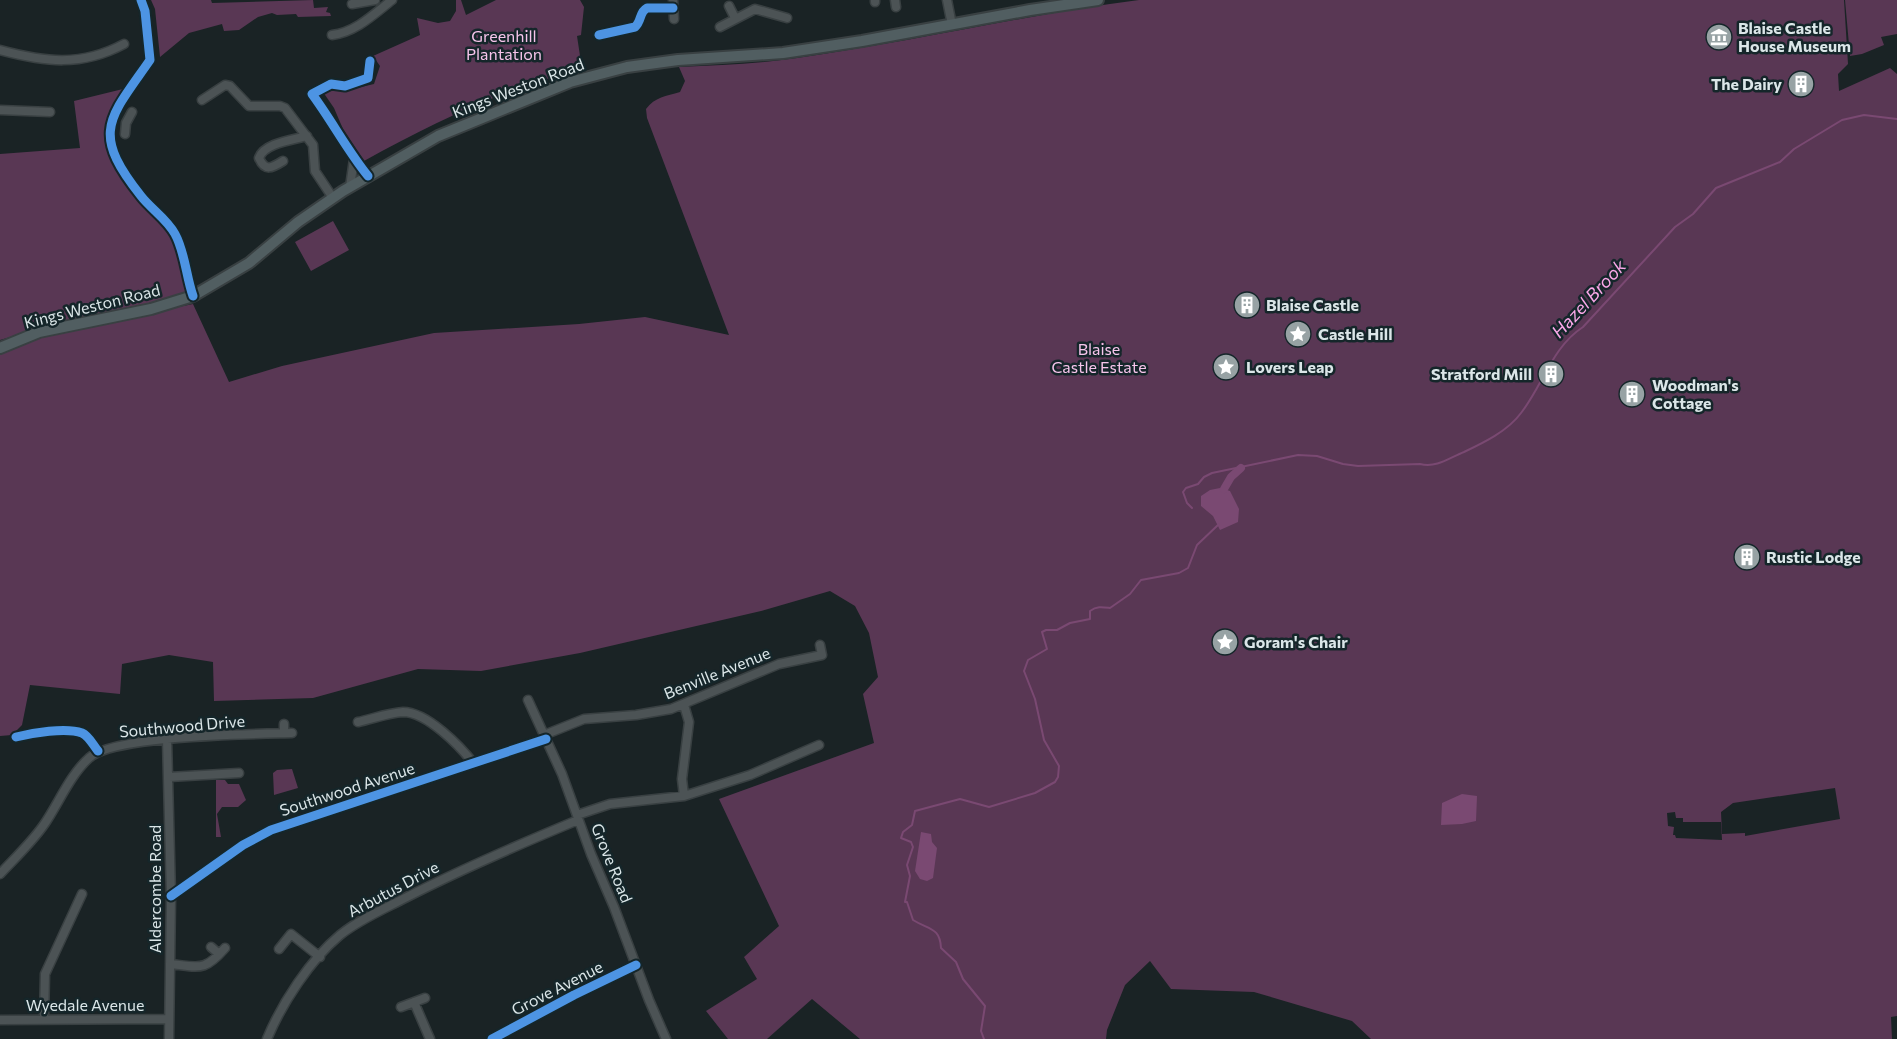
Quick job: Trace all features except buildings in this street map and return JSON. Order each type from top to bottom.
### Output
[{"type":"main road","name":"Kings Weston Road","points":[[0,348],[39,332],[151,309],[193,296],[249,263],[298,222],[333,198],[438,136],[570,82],[601,72],[678,60],[783,53],[1098,0]]},
{"type":"street","points":[[141,0],[145,11],[150,60],[116,108],[109,126],[110,142],[117,160],[141,196],[174,231],[193,296]]},
{"type":"street","points":[[352,4],[375,0]]},
{"type":"street","points":[[332,34],[357,27],[392,0]]},
{"type":"street","points":[[947,0],[952,24]]},
{"type":"street","points":[[599,35],[628,32],[638,24],[645,9],[674,4],[674,19]]},
{"type":"street","points":[[720,27],[755,4],[787,18]]},
{"type":"street","points":[[729,6],[735,18]]},
{"type":"street","points":[[0,50],[39,60],[66,61],[100,54],[124,44]]},
{"type":"street","points":[[368,176],[354,159],[312,94],[332,84],[345,86],[368,78],[370,61]]},
{"type":"street","points":[[206,95],[227,85],[249,106],[283,106],[314,147],[315,171],[333,198]]},
{"type":"street","points":[[0,110],[50,111]]},
{"type":"street","points":[[125,134],[126,123],[132,112]]},
{"type":"street","points":[[111,119],[126,123]]},
{"type":"street","points":[[283,161],[272,168],[267,168],[259,158],[260,154],[268,148],[307,136]]},
{"type":"street","points":[[350,187],[354,159]]},
{"type":"street","name":"Benville Avenue","points":[[544,737],[584,719],[650,713],[684,705],[779,664],[822,655],[820,645]]},
{"type":"street","name":"Grove Road","points":[[528,700],[562,774],[666,1039]]},
{"type":"street","points":[[684,705],[688,722],[682,772],[684,796]]},
{"type":"street","points":[[358,722],[376,723],[401,712],[416,715],[439,730],[474,764]]},
{"type":"street","name":"Southwood Drive","points":[[0,874],[42,828],[82,766],[98,751],[167,739],[287,730]]},
{"type":"street","points":[[20,734],[79,732],[87,736],[98,751]]},
{"type":"street","name":"Southwood Avenue","points":[[171,896],[243,845],[271,830],[474,764],[544,737]]},
{"type":"street","name":"Aldercombe Road","points":[[167,739],[171,896],[170,1039]]},
{"type":"street","name":"Arbutus Drive","points":[[267,1039],[275,1019],[295,986],[339,936],[364,919],[468,866],[610,804],[684,796],[750,775],[818,748]]},
{"type":"street","points":[[169,777],[229,777],[239,773]]},
{"type":"street","points":[[44,1019],[45,974],[82,894]]},
{"type":"street","points":[[279,949],[291,934],[320,957]]},
{"type":"street","points":[[170,964],[205,966],[222,951],[211,947]]},
{"type":"street","name":"Grove Avenue","points":[[492,1039],[636,965]]},
{"type":"street","points":[[401,1007],[425,998]]},
{"type":"street","points":[[414,1002],[430,1039]]},
{"type":"street","name":"Wyedale Avenue","points":[[0,1020],[169,1019]]},
{"type":"green space","points":[[151,0],[211,0],[212,3],[313,0],[314,8],[328,7],[326,12],[331,16],[298,17],[296,14],[272,13],[258,17],[239,30],[224,31],[222,24],[189,33],[160,57],[155,9]]},
{"type":"green space","name":"Greenhill Plantation","points":[[456,0],[461,0],[466,15],[496,0],[580,0],[584,7],[581,35],[577,36],[582,69],[525,86],[470,108],[364,161],[323,92],[330,89],[344,91],[374,84],[380,66],[373,56],[420,35],[417,18],[438,23],[450,21],[456,11]]},
{"type":"green space","name":"Blaise Castle Estate","points":[[1139,0],[1844,0],[1848,64],[1838,74],[1839,91],[1890,68],[1897,74],[1897,1016],[1891,1017],[1892,1039],[1371,1039],[1352,1021],[1254,992],[1171,989],[1150,961],[1125,985],[1107,1030],[1106,1039],[860,1039],[812,999],[767,1039],[728,1039],[706,1011],[757,979],[744,957],[779,926],[719,799],[874,743],[863,694],[878,677],[869,633],[855,606],[830,591],[761,611],[580,653],[481,671],[418,669],[313,698],[214,701],[213,662],[169,655],[122,664],[120,694],[30,685],[22,725],[12,735],[0,736],[0,353],[47,336],[193,304],[229,382],[282,366],[434,333],[579,324],[645,317],[729,335],[647,118],[646,109],[653,102],[680,92],[685,81],[679,67],[797,58]],"holes":[[[1835,788],[1840,819],[1745,836],[1745,833],[1722,834],[1721,812],[1733,803]],[[1675,812],[1676,818],[1683,818],[1683,822],[1721,822],[1722,840],[1676,838],[1673,835],[1674,827],[1668,826],[1667,813]]]},
{"type":"green space","points":[[1845,0],[1897,0],[1897,34],[1881,37],[1884,45],[1850,56]]},
{"type":"green space","points":[[127,88],[114,107],[107,124],[116,162],[173,233],[189,293],[145,305],[74,319],[0,340],[0,154],[80,148],[74,101]]},
{"type":"green space","points":[[333,221],[349,250],[311,271],[295,242]]},
{"type":"green space","points":[[292,769],[298,788],[274,795],[273,773],[277,770]]},
{"type":"green space","points":[[216,780],[225,780],[228,784],[239,784],[246,800],[238,807],[222,807],[217,814],[221,837],[216,837]]},
{"type":"shaded area","points":[[1220,488],[1230,491],[1239,509],[1238,522],[1220,530],[1213,516],[1201,506],[1201,496],[1210,490]]},
{"type":"shaded area","points":[[1462,794],[1477,796],[1476,821],[1441,825],[1442,803]]},
{"type":"shaded area","points":[[921,832],[931,834],[932,842],[937,848],[933,878],[927,881],[920,879],[915,871]]},
{"type":"waterway","name":"Hazel Brook","points":[[1192,508],[1187,503],[1183,492],[1212,473],[1298,455],[1317,456],[1358,466],[1432,465],[1487,440],[1502,431],[1521,413],[1563,345],[1572,335],[1583,327],[1675,227],[1693,214],[1716,188],[1780,162],[1794,149],[1842,120],[1864,115],[1897,119]]},
{"type":"waterway","points":[[1224,489],[1231,477],[1241,468]]},
{"type":"waterway","name":"Hazel Brook","points":[[984,1039],[981,1031],[985,1006],[963,979],[956,962],[941,948],[936,933],[913,920],[907,902],[905,902],[910,876],[907,865],[913,847],[911,842],[901,838],[903,832],[912,825],[915,811],[960,799],[989,807],[1035,793],[1055,782],[1059,766],[1044,740],[1035,699],[1024,671],[1028,660],[1047,649],[1042,632],[1057,630],[1070,623],[1090,619],[1090,611],[1102,607],[1110,608],[1130,594],[1141,580],[1179,573],[1188,568],[1197,545],[1219,524]]},
{"type":"cycle path","points":[[141,0],[145,11],[150,60],[116,112],[111,126],[111,140],[115,156],[125,174],[175,234],[181,248],[193,296]]},
{"type":"cycle path","points":[[599,35],[635,27],[647,8],[673,8]]},
{"type":"cycle path","points":[[368,176],[312,94],[331,84],[345,86],[368,78],[370,61]]},
{"type":"cycle path","points":[[16,737],[49,731],[75,731],[87,736],[98,751]]},
{"type":"cycle path","points":[[171,896],[243,845],[271,830],[546,739]]},
{"type":"cycle path","points":[[492,1039],[636,965]]},
{"type":"place","name":"Blaise Castle House Museum","points":[[1719,37]]},
{"type":"place","name":"The Dairy","points":[[1801,84]]},
{"type":"place","name":"Blaise Castle","points":[[1247,305]]},
{"type":"place","name":"Castle Hill","points":[[1298,334]]},
{"type":"place","name":"Lovers Leap","points":[[1226,367]]},
{"type":"place","name":"Stratford Mill","points":[[1551,374]]},
{"type":"place","name":"Woodman's Cottage","points":[[1632,394]]},
{"type":"place","name":"Rustic Lodge","points":[[1747,557]]},
{"type":"place","name":"Goram's Chair","points":[[1225,642]]}]
